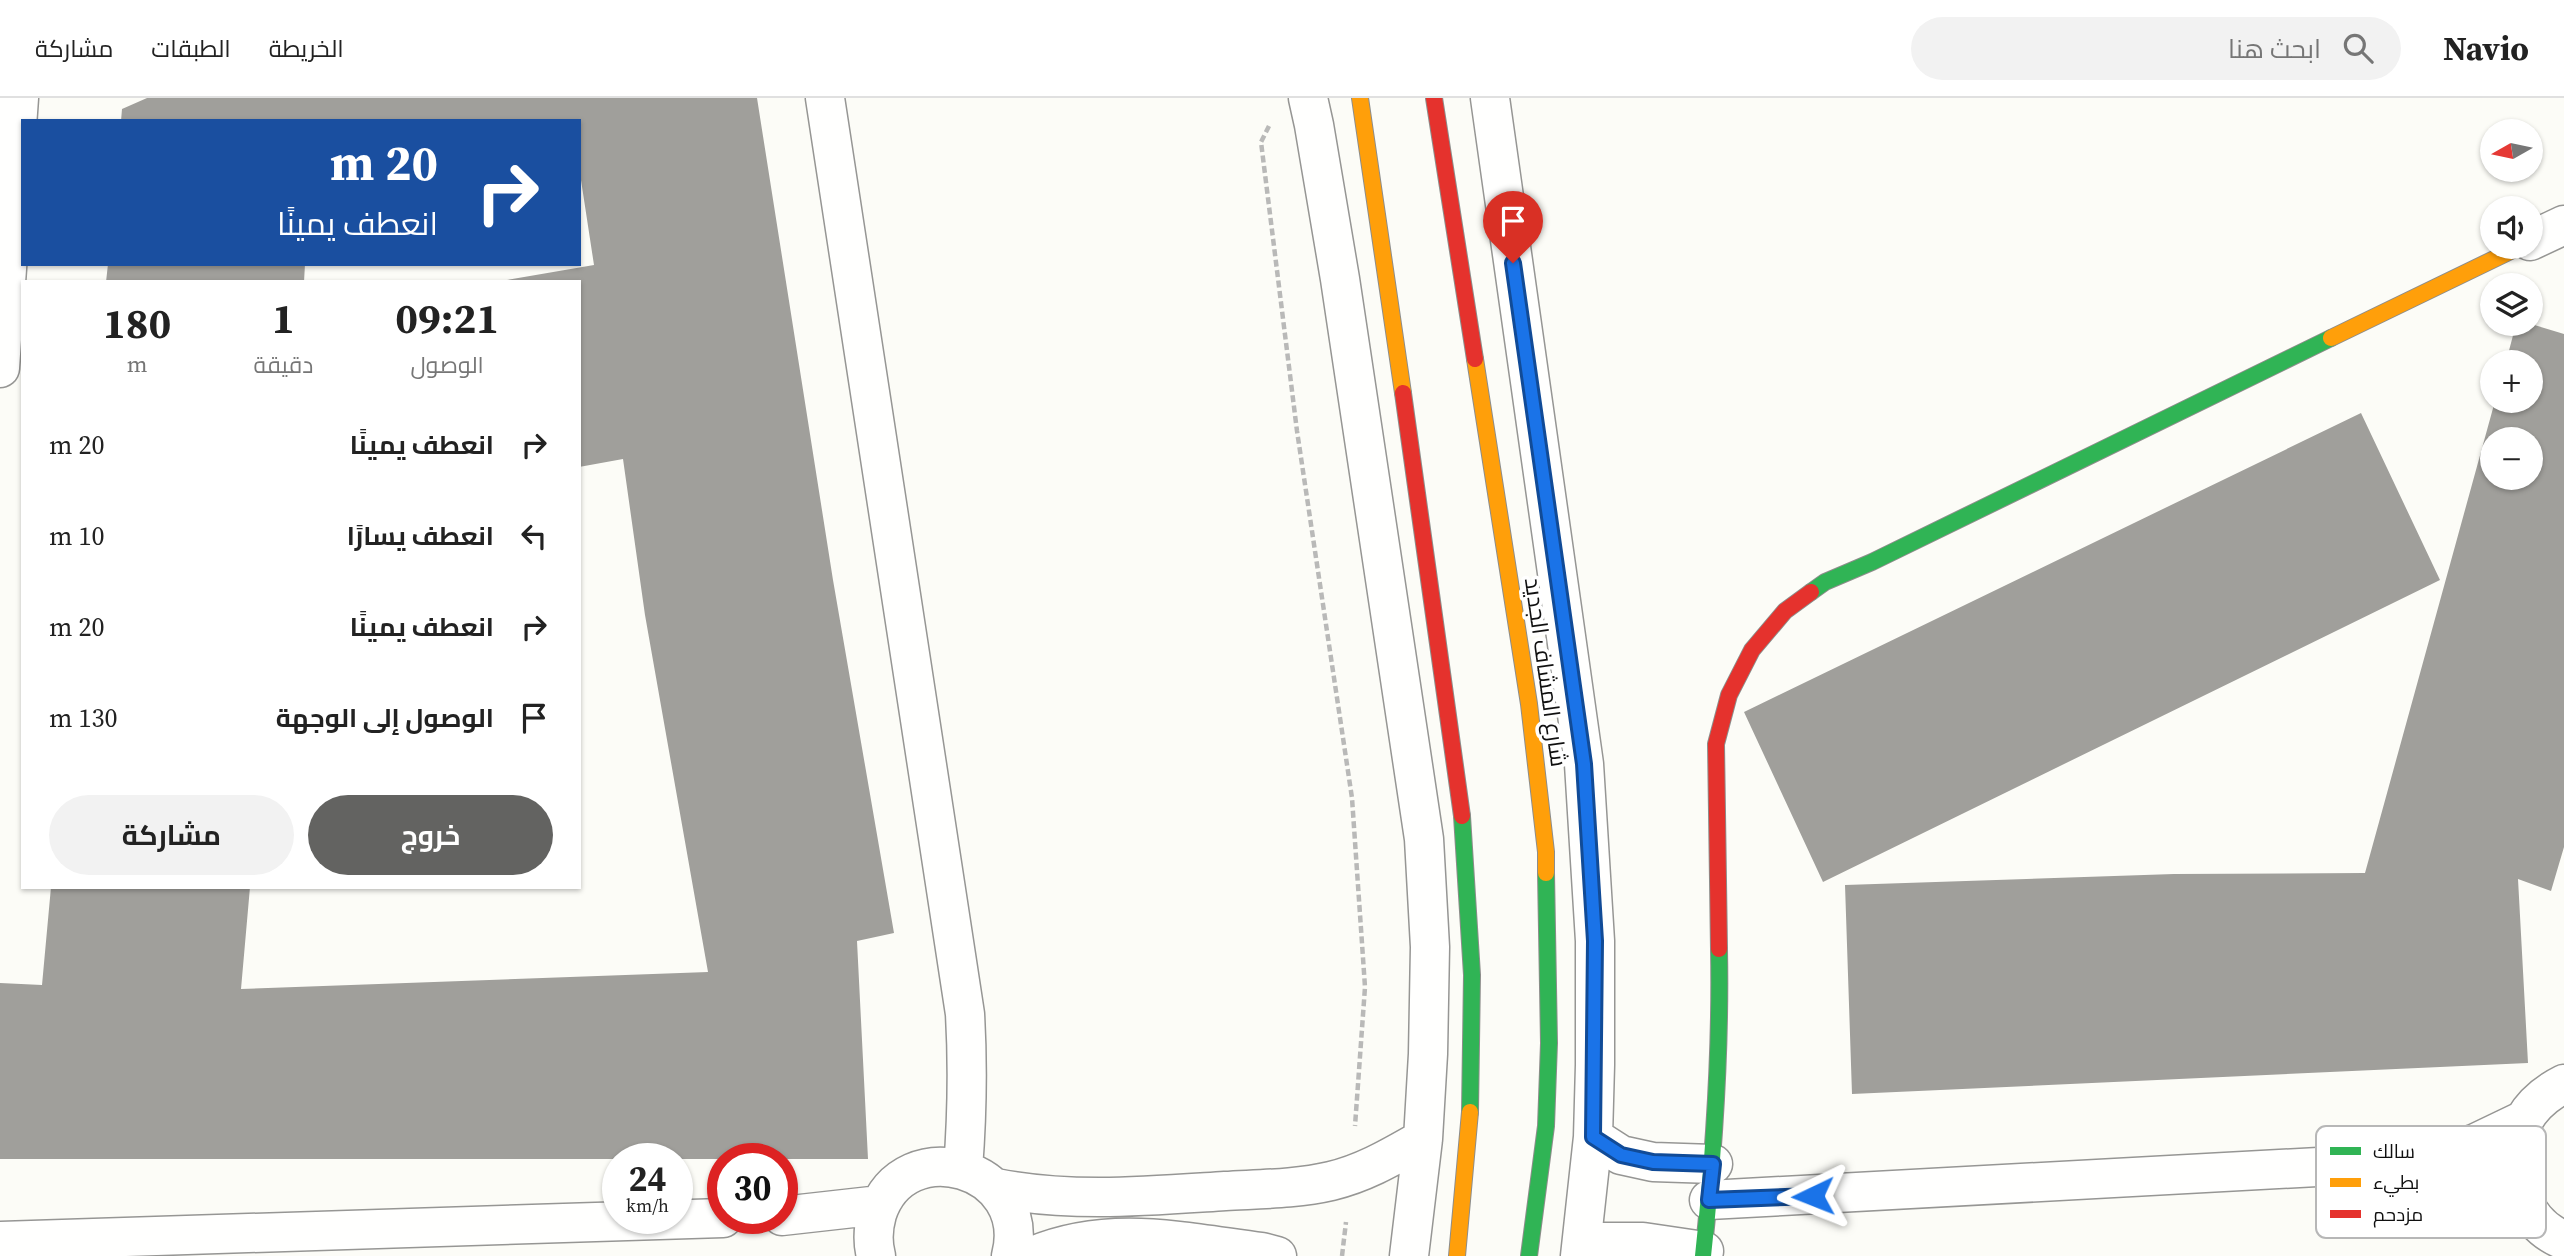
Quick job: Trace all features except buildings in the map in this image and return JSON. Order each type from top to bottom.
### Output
[{"type":"street","points":[[0,368],[19,98]]},
{"type":"street","points":[[825,98],[965,1014],[968,1091],[963,1169]]},
{"type":"street","points":[[1307,98],[1340,279],[1424,839],[1430,947],[1423,1139],[1409,1256]]},
{"type":"street","points":[[1360,98],[1461,792],[1472,975],[1470,1115],[1457,1256]]},
{"type":"street","name":"شارع المشاف الجديد","points":[[1434,98],[1529,704],[1546,852],[1549,1043],[1546,1126],[1529,1256]]},
{"type":"street","points":[[1490,98],[1584,764],[1595,941],[1593,1137],[1582,1249],[1643,1242],[1704,1253],[1711,1182],[1720,1004],[1716,744],[1729,695],[1746,661],[1785,611],[1825,582],[1872,562],[2494,259]]},
{"type":"street","points":[[2543,235],[2564,225]]},
{"type":"street","points":[[2522,1126],[2536,1104],[2564,1084]]},
{"type":"street","points":[[2511,1126],[2524,1120]]},
{"type":"street","points":[[1593,1137],[1621,1155],[1653,1162],[1711,1182],[2316,1164]]},
{"type":"street","points":[[996,1188],[1041,1196],[1086,1198],[1269,1188],[1330,1181],[1375,1167],[1423,1139]]},
{"type":"street","points":[[876,1256],[873,1228],[880,1205],[895,1185],[915,1172],[938,1166],[963,1169],[980,1176],[996,1188],[1007,1206],[1013,1226],[1011,1256]]},
{"type":"street","points":[[798,1214],[880,1205]]},
{"type":"street","points":[[0,1241],[707,1219]]},
{"type":"street","points":[[2546,1230],[2562,1245]]},
{"type":"street","points":[[1033,1256],[1080,1240],[1117,1237],[1149,1237],[1277,1256]]},
{"type":"path","points":[[1272,120],[1261,142],[1297,430],[1352,798],[1365,987],[1352,1174],[1342,1256]]},
{"type":"traffic: fast","points":[[1811,592],[1825,582],[1872,562],[2331,338]]},
{"type":"traffic: fast","points":[[1462,816],[1472,975],[1470,1112]]},
{"type":"traffic: fast","points":[[1529,1256],[1546,1126],[1549,1043],[1546,873]]},
{"type":"traffic: fast","points":[[1703,1256],[1716,1103],[1719,949]]},
{"type":"traffic: slow","points":[[1360,98],[1403,393]]},
{"type":"traffic: slow","points":[[2331,338],[2494,259]]},
{"type":"traffic: slow","points":[[1475,359],[1529,704],[1546,852],[1546,873]]},
{"type":"traffic: slow","points":[[1457,1256],[1470,1112]]},
{"type":"traffic: jam","points":[[1434,98],[1475,359]]},
{"type":"traffic: jam","points":[[1403,393],[1462,816]]},
{"type":"traffic: jam","points":[[1719,949],[1716,744],[1729,695],[1752,650],[1785,611],[1811,592]]},
{"type":"route","points":[[1513,263],[1584,764],[1595,941],[1593,1137],[1621,1155],[1653,1162],[1713,1164],[1709,1200],[1813,1196]]}]
